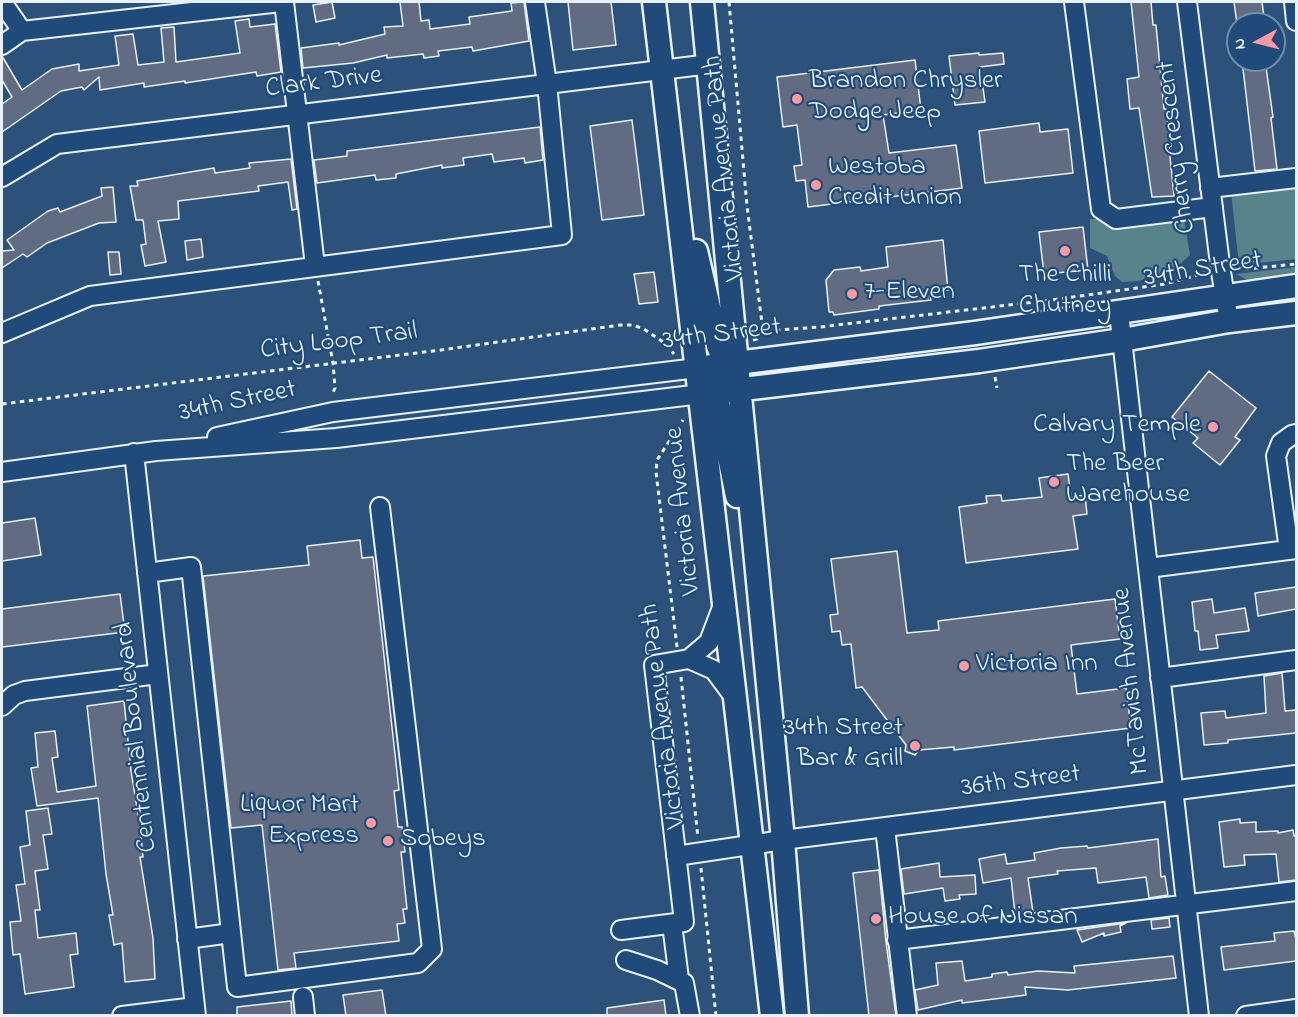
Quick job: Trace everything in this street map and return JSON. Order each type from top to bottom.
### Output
[{"type":"main road","name":"Victoria Avenue","points":[[654,2],[698,368],[708,394],[723,605],[772,1016]]},
{"type":"main road","points":[[702,2],[710,64],[730,364]]},
{"type":"main road","points":[[670,138],[718,346],[730,364],[740,391],[783,840],[797,1016]]},
{"type":"main road","name":"34th Street","points":[[698,368],[975,333],[1296,286]]},
{"type":"main road","name":"34th Street","points":[[708,394],[979,361],[1122,340],[1229,321],[1296,313]]},
{"type":"main road","points":[[975,333],[979,361]]},
{"type":"main road","points":[[708,394],[760,606]]},
{"type":"street","points":[[2,2],[22,31]]},
{"type":"street","points":[[2,45],[22,31],[283,2],[315,266]]},
{"type":"street","points":[[2,333],[90,296],[562,235],[547,84],[535,2]]},
{"type":"street","points":[[1074,2],[1101,210],[1116,219],[1296,178]]},
{"type":"street","name":"Cherry Crescent","points":[[1188,2],[1211,198],[1229,321]]},
{"type":"street","points":[[1294,2],[1296,21]]},
{"type":"street","name":"Clark Drive","points":[[2,177],[57,144],[710,64]]},
{"type":"street","name":"McTavish Avenue","points":[[1119,313],[1199,1016]]},
{"type":"street","name":"34th Street","points":[[156,451],[333,412],[698,368]]},
{"type":"street","name":"34th Street","points":[[2,472],[134,453],[336,438],[708,394]]},
{"type":"street","points":[[367,408],[370,434]]},
{"type":"street","points":[[1148,568],[1293,550],[1275,456],[1281,442],[1296,434]]},
{"type":"street","name":"Centennial Boulevard","points":[[134,453],[195,1011]]},
{"type":"street","points":[[147,573],[191,567],[237,987],[418,963],[432,949],[380,507]]},
{"type":"street","points":[[621,930],[684,922],[654,665],[683,660],[709,642],[723,605]]},
{"type":"street","points":[[683,660],[714,670],[734,697]]},
{"type":"street","points":[[1160,678],[1296,660]]},
{"type":"street","points":[[2,706],[14,695],[26,692],[158,674]]},
{"type":"street","name":"36th Street","points":[[676,856],[752,844],[1296,775]]},
{"type":"street","points":[[885,828],[908,1016]]},
{"type":"street","points":[[897,939],[1296,891]]},
{"type":"street","points":[[672,924],[679,979]]},
{"type":"street","points":[[187,939],[231,933]]},
{"type":"street","points":[[764,955],[764,1016]]},
{"type":"street","points":[[626,960],[640,963],[679,979],[686,988],[690,1016]]},
{"type":"street","points":[[303,997],[305,1016]]},
{"type":"street","points":[[1246,1016],[1296,1009]]},
{"type":"street","points":[[122,1016],[195,1011]]},
{"type":"path","name":"Victoria Avenue Path","points":[[729,2],[743,164],[763,331]]},
{"type":"path","points":[[1235,270],[1296,264]]},
{"type":"path","points":[[315,266],[333,363],[335,388],[331,399],[333,412]]},
{"type":"path","points":[[757,339],[763,331],[820,327],[1064,299],[1165,284],[1199,274]]},
{"type":"path","name":"City Loop Trail","points":[[2,404],[620,325],[644,329],[674,351]]},
{"type":"path","points":[[995,377],[997,388]]},
{"type":"path","name":"Victoria Avenue Path","points":[[684,419],[657,460],[656,472],[683,660],[684,693],[716,1016]]},
{"type":"green space","points":[[1296,185],[1296,259],[1239,265],[1231,192]]},
{"type":"green space","points":[[1169,217],[1184,220],[1190,255],[1178,266],[1160,276],[1122,282],[1115,276],[1107,256],[1090,248],[1090,219],[1096,219],[1111,228]]},
{"type":"green space","points":[[1296,267],[1296,276],[1249,281],[1236,274]]},
{"type":"building","points":[[332,2],[335,18],[316,22],[313,5]]},
{"type":"building","points":[[400,2],[419,2],[421,21],[429,20],[430,29],[470,24],[469,17],[512,11],[511,3],[524,2],[529,41],[473,51],[472,47],[438,51],[439,56],[424,58],[423,54],[387,58],[387,55],[353,63],[303,68],[301,48],[339,43],[339,45],[385,34],[384,27],[403,26]]},
{"type":"building","points":[[568,2],[611,2],[616,45],[573,50]]},
{"type":"building","points":[[1131,2],[1151,2],[1153,25],[1156,25],[1164,109],[1166,109],[1171,146],[1169,147],[1174,196],[1152,197],[1139,108],[1130,109],[1127,79],[1139,77]]},
{"type":"building","points":[[1234,2],[1262,2],[1263,12],[1235,12]]},
{"type":"building","points":[[249,19],[250,27],[275,24],[281,72],[257,76],[256,72],[144,87],[144,83],[100,90],[99,77],[84,90],[82,87],[61,91],[2,132],[2,104],[12,97],[2,80],[2,56],[22,90],[52,69],[79,64],[79,71],[119,65],[115,36],[133,34],[138,65],[164,62],[161,28],[174,27],[176,62],[240,53],[235,21]]},
{"type":"building","points":[[979,53],[979,55],[1003,53],[1004,64],[980,67],[985,102],[955,105],[949,56]]},
{"type":"building","points":[[915,60],[921,110],[883,115],[889,153],[956,145],[962,188],[808,207],[805,180],[796,181],[794,166],[802,165],[797,125],[783,127],[777,77]]},
{"type":"building","points":[[1243,72],[1267,72],[1277,169],[1255,171]]},
{"type":"building","points":[[632,120],[644,215],[602,220],[590,126]]},
{"type":"building","points":[[1039,123],[1040,132],[1068,129],[1073,173],[985,183],[979,131]]},
{"type":"building","points":[[540,127],[543,160],[525,163],[524,158],[494,162],[492,154],[463,158],[464,165],[442,168],[442,165],[396,174],[396,178],[376,180],[375,175],[317,183],[314,160],[347,156],[347,151]]},
{"type":"building","points":[[291,159],[297,209],[292,210],[288,182],[258,186],[259,191],[178,201],[179,219],[158,221],[166,262],[145,266],[141,245],[146,244],[143,220],[136,220],[130,186],[138,186],[137,181],[214,168],[215,173],[250,168],[249,163]]},
{"type":"building","points":[[113,187],[116,222],[99,223],[47,243],[27,257],[23,254],[2,268],[2,251],[14,250],[7,240],[48,211],[58,208],[60,212],[102,196],[101,188]]},
{"type":"building","points":[[1083,227],[1088,270],[1044,274],[1039,232]]},
{"type":"building","points":[[201,239],[203,257],[187,260],[185,241]]},
{"type":"building","points":[[943,240],[948,290],[930,292],[931,300],[879,306],[879,309],[834,315],[833,312],[829,312],[826,280],[834,270],[860,267],[861,271],[888,267],[886,247]]},
{"type":"building","points":[[108,252],[119,252],[121,274],[110,275]]},
{"type":"building","points":[[654,272],[658,302],[639,304],[634,274]]},
{"type":"building","name":"Calvary Temple","points":[[1209,371],[1256,408],[1235,437],[1240,440],[1220,465],[1193,443],[1198,438],[1172,417]]},
{"type":"building","points":[[1068,474],[1071,497],[1085,495],[1087,514],[1073,516],[1078,549],[966,563],[959,507],[987,503],[986,496],[1001,495],[1002,501],[1042,497],[1039,478]]},
{"type":"building","points":[[35,518],[41,555],[2,561],[2,523]]},
{"type":"building","points":[[360,540],[362,558],[373,557],[399,790],[394,791],[398,827],[402,827],[405,852],[401,852],[407,909],[403,909],[405,923],[397,924],[399,941],[294,953],[296,968],[278,970],[262,825],[231,828],[203,576],[309,565],[307,546]]},
{"type":"building","name":"Victoria Inn","points":[[897,551],[907,633],[939,630],[938,621],[1115,599],[1120,639],[1071,645],[1077,694],[1126,688],[1131,728],[954,750],[954,747],[919,750],[915,755],[905,751],[906,745],[862,687],[856,688],[851,644],[842,645],[840,631],[832,632],[830,615],[838,614],[831,559]]},
{"type":"building","points":[[1296,587],[1296,609],[1258,616],[1255,593]]},
{"type":"building","points":[[120,594],[125,632],[2,647],[2,609]]},
{"type":"building","points":[[1212,599],[1214,613],[1245,608],[1249,631],[1216,635],[1218,648],[1200,650],[1198,631],[1195,631],[1192,602]]},
{"type":"building","points":[[1282,673],[1285,711],[1296,710],[1296,733],[1228,740],[1228,743],[1204,745],[1201,713],[1225,711],[1226,718],[1266,713],[1264,676]]},
{"type":"building","points":[[124,701],[131,771],[140,826],[143,857],[140,857],[153,938],[155,979],[125,982],[122,943],[114,945],[109,915],[113,915],[98,798],[37,806],[31,768],[38,767],[35,733],[55,731],[58,757],[52,758],[57,792],[96,786],[87,706]]},
{"type":"building","points":[[48,808],[52,834],[43,835],[48,869],[35,871],[40,910],[35,910],[38,938],[76,933],[78,954],[70,955],[74,987],[25,994],[20,954],[13,955],[10,922],[21,921],[16,885],[25,884],[20,847],[30,845],[26,811]]},
{"type":"building","points":[[1240,819],[1240,823],[1256,822],[1256,832],[1278,831],[1278,833],[1293,830],[1296,836],[1296,880],[1279,882],[1276,854],[1244,855],[1245,865],[1224,867],[1219,822]]},
{"type":"building","points":[[1158,839],[1161,877],[1165,876],[1168,895],[1149,898],[1146,877],[1098,883],[1096,868],[1057,871],[1058,874],[1028,878],[1033,912],[1015,914],[1011,878],[983,883],[979,859],[1005,854],[1007,864],[1035,860],[1034,853],[1061,848],[1087,846],[1088,848]]},
{"type":"building","points":[[939,863],[940,877],[975,875],[976,894],[959,895],[960,899],[945,901],[943,888],[904,894],[901,869]]},
{"type":"building","points":[[879,870],[896,1016],[869,1016],[853,873]]},
{"type":"building","points":[[1169,918],[1170,927],[1152,929],[1151,920]]},
{"type":"building","points":[[1126,923],[1120,926],[1121,932],[1104,936],[1104,933],[1082,942],[1077,930]]},
{"type":"building","points":[[1294,931],[1296,961],[1224,970],[1221,947],[1275,941],[1274,933]]},
{"type":"building","points":[[1173,956],[1176,978],[1068,990],[1025,987],[1026,995],[962,1003],[962,1000],[918,1010],[915,990],[938,985],[936,963],[962,961],[965,981],[1007,972],[1008,975],[1038,971],[1075,973],[1074,966]]},
{"type":"building","points":[[382,990],[386,1016],[346,1016],[343,995]]},
{"type":"building","points":[[664,1000],[666,1016],[607,1016],[607,1008]]},
{"type":"building","points":[[291,1001],[292,1016],[237,1016],[237,1007]]},
{"type":"place","name":"Brandon Chrysler Dodge Jeep","points":[[797,99]]},
{"type":"place","name":"Westoba Credit Union","points":[[816,185]]},
{"type":"place","name":"The Chilli Chutney","points":[[1065,251]]},
{"type":"place","name":"7-Eleven","points":[[852,294]]},
{"type":"place","name":"Calvary Temple","points":[[1213,427]]},
{"type":"place","name":"The Beer Warehouse","points":[[1054,482]]},
{"type":"place","name":"Victoria Inn","points":[[964,666]]},
{"type":"place","name":"34th Street Bar & Grill","points":[[915,746]]},
{"type":"place","name":"Liquor Mart Express","points":[[371,823]]},
{"type":"place","name":"Sobeys","points":[[388,841]]},
{"type":"place","name":"House of Nissan","points":[[876,919]]}]
